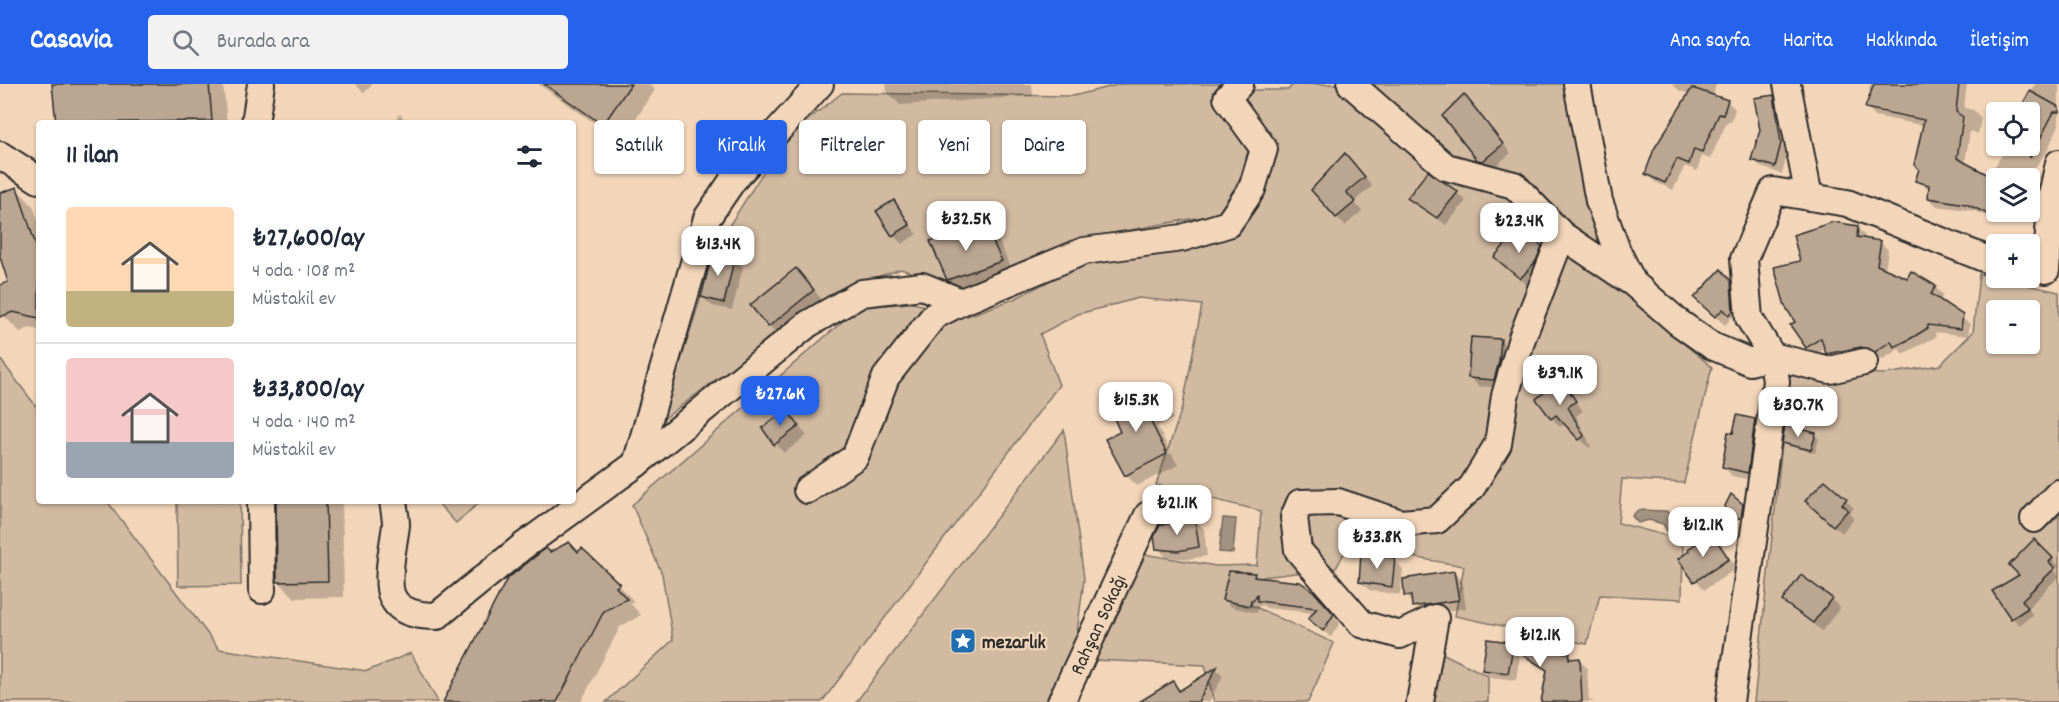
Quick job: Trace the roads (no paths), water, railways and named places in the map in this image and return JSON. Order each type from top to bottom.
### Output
[{"type":"street","points":[[255,120],[261,84]]},
{"type":"street","points":[[636,464],[707,218],[733,180],[820,84]]},
{"type":"street","points":[[807,490],[855,457],[886,377],[934,316],[961,302],[1084,251],[1182,237],[1228,224],[1252,189],[1264,149],[1227,98],[1240,84]]},
{"type":"street","points":[[1351,84],[1400,123],[1446,167],[1514,185],[1562,235],[1633,283],[1678,322],[1712,346],[1750,362],[1772,356],[1830,370],[1864,362]]},
{"type":"street","points":[[1577,84],[1599,201],[1617,251],[1633,283]]},
{"type":"street","points":[[1583,109],[1594,84]]},
{"type":"street","points":[[1787,84],[1809,197]]},
{"type":"street","points":[[0,155],[36,178]]},
{"type":"street","points":[[2045,270],[2052,195],[2059,163]]},
{"type":"street","points":[[1730,702],[1742,600],[1776,381],[1772,356],[1749,318],[1744,259],[1773,191],[1847,203],[1986,259]]},
{"type":"street","points":[[1420,702],[1435,618],[1400,634],[1362,624],[1298,550],[1294,517],[1300,503],[1338,502],[1401,524],[1437,520],[1472,488],[1498,444],[1505,396],[1522,338],[1562,235]]},
{"type":"street","points":[[393,504],[396,521],[390,580],[392,596],[402,609],[420,616],[437,616],[522,547],[636,464],[808,324],[862,293],[922,286],[961,302]]},
{"type":"street","points":[[2034,519],[2059,493]]},
{"type":"street","points":[[261,504],[262,590]]},
{"type":"street","name":"Rahşan Sokağı","points":[[1061,702],[1148,515]]},
{"type":"place","name":"mezarlık","points":[[963,641]]}]
